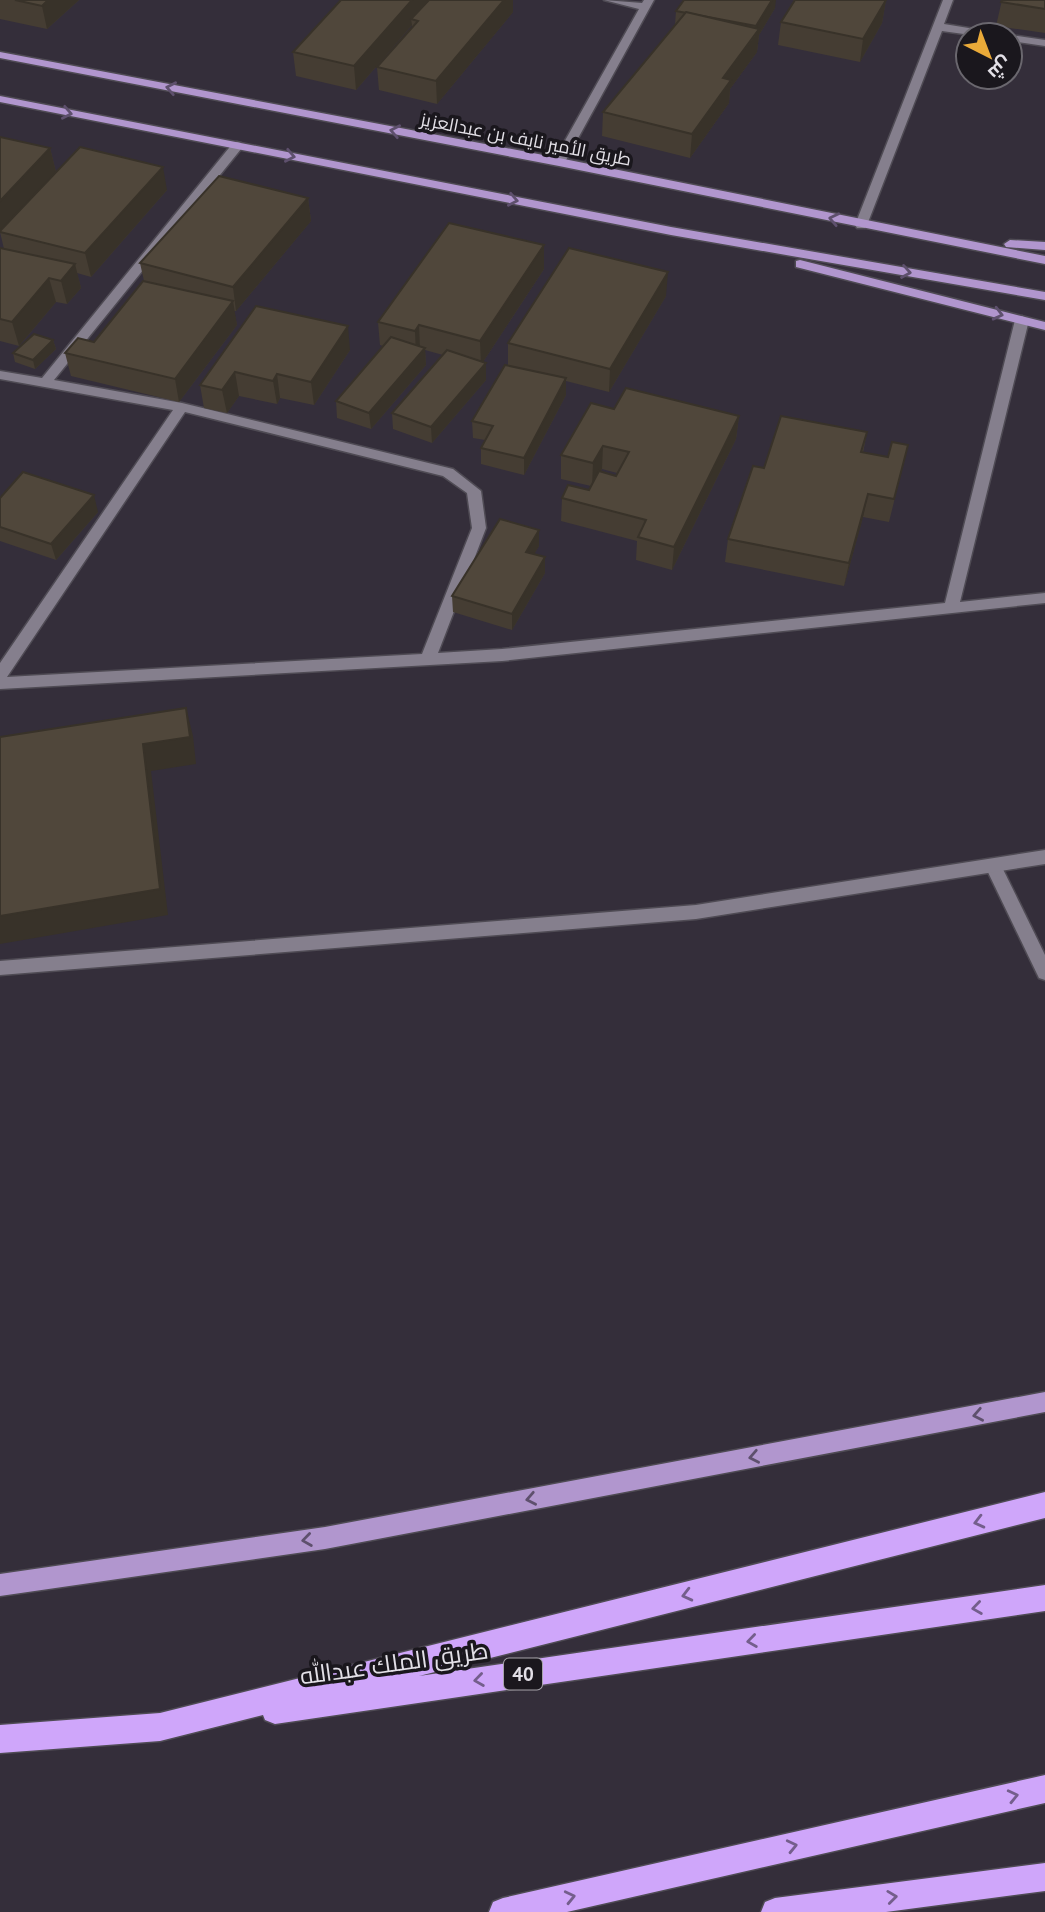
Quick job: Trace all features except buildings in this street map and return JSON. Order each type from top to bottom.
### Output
[{"type":"highway","points":[[0,1739],[160,1727],[1045,1505]]},
{"type":"highway","name":"طريق الملك عبدالله","points":[[0,1749],[1045,1598]]},
{"type":"highway","points":[[503,1912],[1045,1789]]},
{"type":"highway","points":[[775,1912],[1045,1877]]},
{"type":"main road","name":"طريق الأمير نايف بن عبدالعزيز","points":[[0,55],[559,162],[1045,260]]},
{"type":"main road","points":[[0,99],[671,231],[1045,296]]},
{"type":"main road","points":[[671,231],[1045,326]]},
{"type":"main road","points":[[927,237],[1045,246]]},
{"type":"main road","points":[[0,1585],[325,1538],[1045,1402]]},
{"type":"street","points":[[559,162],[647,3],[609,0]]},
{"type":"street","points":[[861,225],[948,0]]},
{"type":"street","points":[[939,27],[954,29]]},
{"type":"street","points":[[1024,40],[1045,43]]},
{"type":"street","points":[[45,383],[237,146]]},
{"type":"street","points":[[951,608],[1022,320]]},
{"type":"street","points":[[0,375],[182,407],[448,472],[474,491],[479,528],[428,659]]},
{"type":"street","points":[[0,675],[182,407]]},
{"type":"street","points":[[0,683],[502,655],[1045,598]]},
{"type":"street","points":[[0,968],[696,912],[1045,858]]},
{"type":"street","points":[[993,866],[1045,973]]}]
